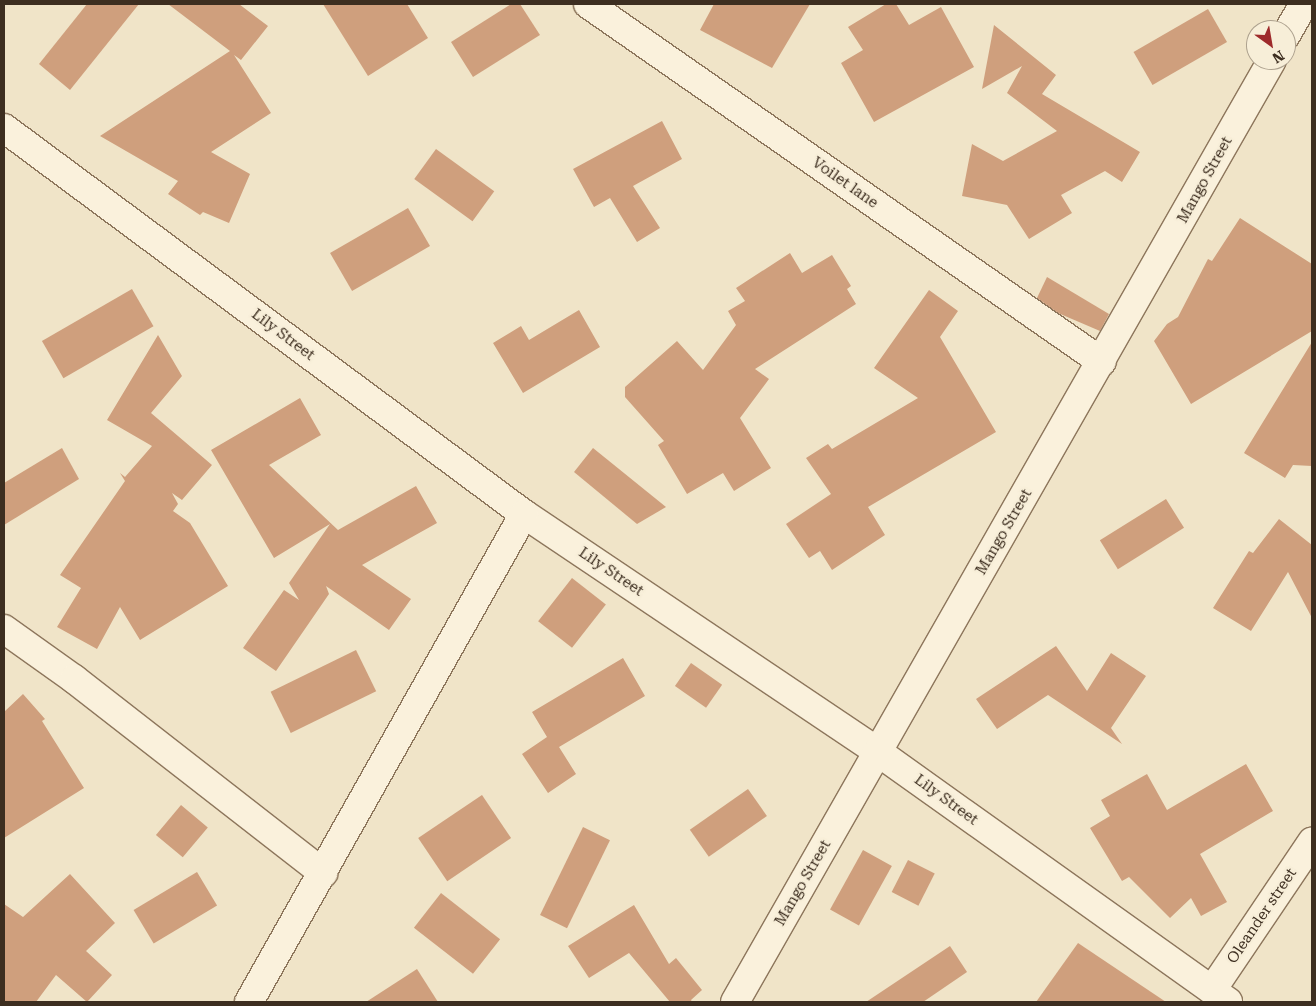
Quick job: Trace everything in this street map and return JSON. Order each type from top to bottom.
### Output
[{"type":"street","name":"Voilet lane","points":[[588,4],[1102,362]]},
{"type":"street","points":[[1295,20],[1304,4]]},
{"type":"street","name":"Mango Street","points":[[735,1002],[1102,362],[1266,70]]},
{"type":"street","name":"Lily Street","points":[[4,128],[524,514],[878,752],[1220,996]]},
{"type":"street","points":[[249,1002],[524,514]]},
{"type":"street","points":[[4,629],[82,685],[323,873]]},
{"type":"street","name":"Oleander street","points":[[1220,996],[1312,842]]},
{"type":"building","points":[[87,4],[139,4],[70,90],[39,64]]},
{"type":"building","points":[[168,4],[239,4],[268,26],[241,60],[234,55],[271,113],[211,152],[250,174],[229,223],[203,212],[200,215],[168,194],[178,181],[100,136],[230,51]]},
{"type":"building","points":[[323,4],[407,4],[428,38],[368,76]]},
{"type":"building","points":[[511,4],[520,4],[540,35],[473,77],[451,42]]},
{"type":"building","points":[[714,4],[810,4],[772,68],[700,30]]},
{"type":"building","points":[[886,4],[896,4],[909,25],[941,7],[974,67],[874,122],[841,63],[863,50],[848,27]]},
{"type":"building","points":[[1208,9],[1227,42],[1153,85],[1134,52]]},
{"type":"building","points":[[994,25],[1056,75],[1042,94],[1140,152],[1122,182],[1105,171],[1061,195],[1072,213],[1029,239],[1007,205],[962,196],[972,144],[1003,161],[1057,131],[1007,93],[1022,66],[982,89]]},
{"type":"building","points":[[662,121],[682,159],[633,186],[660,228],[637,242],[610,198],[594,207],[573,169]]},
{"type":"building","points":[[436,149],[494,191],[473,221],[414,179]]},
{"type":"building","points":[[408,208],[430,246],[352,291],[330,253]]},
{"type":"building","points":[[1240,218],[1312,264],[1312,331],[1191,404],[1154,341],[1167,324],[1178,317],[1208,259],[1212,261]]},
{"type":"building","points":[[790,253],[802,273],[832,255],[851,286],[847,289],[856,304],[755,369],[769,379],[740,418],[771,468],[734,491],[723,473],[687,494],[658,445],[664,441],[625,397],[625,387],[677,341],[703,370],[736,325],[728,311],[745,301],[736,288]]},
{"type":"building","points":[[1047,277],[1109,314],[1100,331],[1058,313],[1037,298]]},
{"type":"building","points":[[132,289],[154,326],[63,378],[42,341]]},
{"type":"building","points":[[929,290],[958,311],[940,337],[996,432],[868,507],[885,535],[832,570],[820,551],[809,558],[786,524],[831,494],[806,458],[828,444],[832,449],[918,398],[874,368]]},
{"type":"building","points":[[579,310],[600,347],[523,393],[493,343],[521,326],[529,340]]},
{"type":"building","points":[[158,335],[182,376],[151,413],[212,465],[182,500],[172,493],[178,504],[173,511],[190,523],[228,586],[140,640],[120,607],[97,649],[57,627],[81,588],[60,575],[125,481],[120,473],[125,477],[152,446],[107,420]]},
{"type":"building","points":[[1312,342],[1312,466],[1293,465],[1285,478],[1244,453]]},
{"type":"building","points":[[300,398],[321,435],[269,465],[338,530],[416,486],[437,523],[362,565],[411,599],[389,630],[326,586],[329,594],[276,671],[243,648],[284,590],[299,600],[289,583],[330,524],[274,558],[211,450]]},
{"type":"building","points":[[62,448],[79,479],[4,525],[4,483]]},
{"type":"building","points":[[593,448],[666,507],[637,524],[574,472]]},
{"type":"building","points":[[1166,499],[1184,528],[1118,569],[1100,540]]},
{"type":"building","points":[[1279,519],[1312,545],[1312,618],[1288,572],[1251,631],[1213,608],[1249,551],[1253,553]]},
{"type":"building","points":[[572,578],[606,604],[572,648],[538,621]]},
{"type":"building","points":[[1056,646],[1087,691],[1111,653],[1146,676],[1111,728],[1122,744],[1048,695],[997,729],[976,699]]},
{"type":"building","points":[[356,650],[376,691],[291,733],[271,692]]},
{"type":"building","points":[[623,658],[645,696],[559,747],[576,774],[548,793],[522,754],[547,737],[532,712]]},
{"type":"building","points":[[691,663],[722,685],[706,708],[675,686]]},
{"type":"building","points":[[23,694],[45,719],[42,721],[84,788],[4,838],[4,712]]},
{"type":"building","points":[[1246,764],[1273,811],[1200,854],[1227,902],[1201,916],[1191,898],[1170,918],[1129,877],[1122,881],[1090,828],[1110,816],[1101,800],[1147,774],[1167,810]]},
{"type":"building","points":[[748,789],[767,816],[709,857],[690,830]]},
{"type":"building","points":[[482,795],[511,838],[447,881],[418,838]]},
{"type":"building","points":[[181,805],[208,827],[183,857],[156,835]]},
{"type":"building","points":[[583,827],[610,840],[567,928],[540,915]]},
{"type":"building","points":[[863,850],[892,866],[859,925],[830,909]]},
{"type":"building","points":[[908,860],[935,874],[918,906],[892,892]]},
{"type":"building","points":[[197,872],[217,905],[154,944],[134,910]]},
{"type":"building","points":[[70,874],[115,923],[86,951],[112,975],[87,1002],[56,975],[36,1002],[4,1002],[4,904],[23,917]]},
{"type":"building","points":[[441,893],[500,939],[473,974],[414,928]]},
{"type":"building","points":[[634,905],[669,964],[676,958],[702,990],[691,1000],[692,1002],[670,1002],[629,953],[589,978],[568,946]]},
{"type":"building","points":[[1078,943],[1166,1002],[1036,1002]]},
{"type":"building","points":[[950,946],[967,972],[923,1002],[866,1002]]},
{"type":"building","points":[[417,969],[438,1002],[366,1002]]}]
